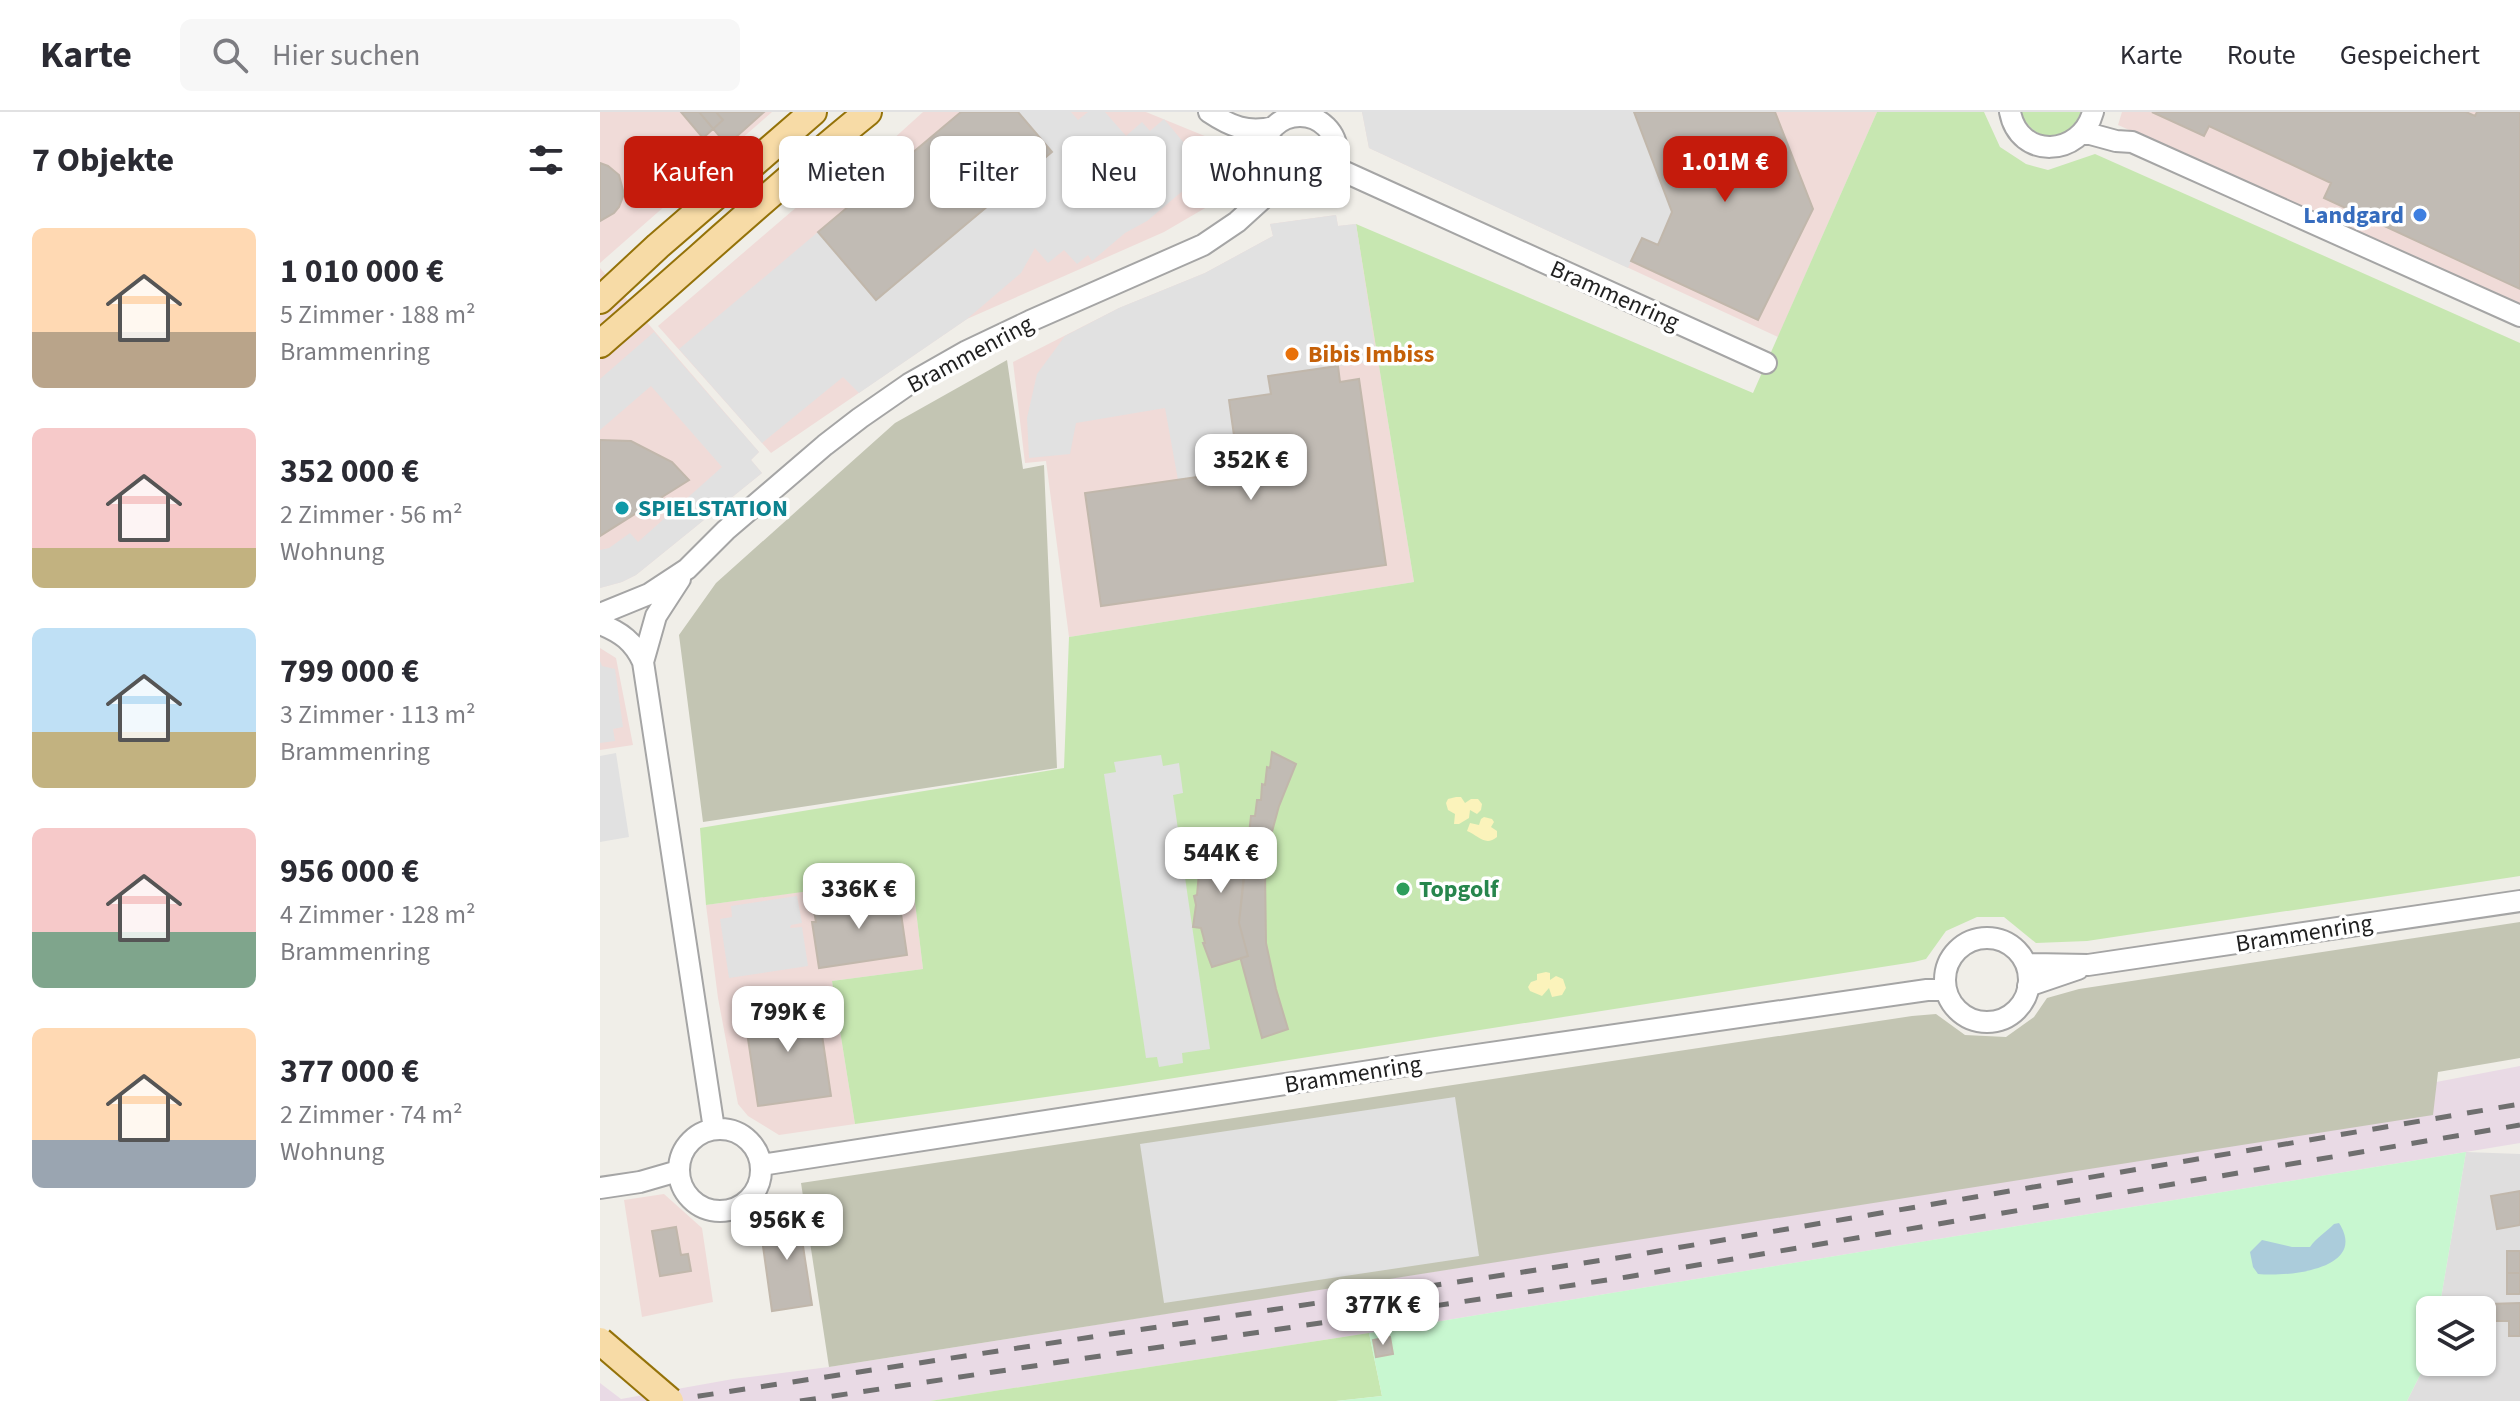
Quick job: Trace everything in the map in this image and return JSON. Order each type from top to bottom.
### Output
[{"type":"main road","points":[[600,300],[813,112]]},
{"type":"main road","points":[[600,344],[691,267],[788,177],[868,112]]},
{"type":"main road","points":[[600,1341],[670,1401]]},
{"type":"street","points":[[1209,112],[1247,131],[1259,131],[1289,118],[1312,115],[1327,127],[1332,136]]},
{"type":"street","points":[[1331,133],[1337,112]]},
{"type":"street","points":[[2010,112],[2016,130],[2040,146],[2060,146],[2073,141],[2083,132],[2093,112],[2132,142]]},
{"type":"street","points":[[1268,136],[1274,127]]},
{"type":"street","points":[[2083,132],[2132,142],[2520,316]]},
{"type":"street","name":"Brammenring","points":[[1350,174],[1766,363]]},
{"type":"street","name":"Brammenring","points":[[714,1129],[643,662],[656,616],[687,569],[726,530],[791,473],[909,384],[1018,326],[1203,245],[1252,208]]},
{"type":"street","name":"Brammenring","points":[[600,614],[649,594],[687,569]]},
{"type":"street","points":[[600,624],[627,639],[643,662]]},
{"type":"street","name":"Brammenring","points":[[2026,964],[2088,965],[2520,901]]},
{"type":"street","points":[[1988,938],[2014,948],[2026,964],[2028,986],[2023,1001],[2013,1013],[1999,1020],[1971,1020],[1958,1011],[1948,998],[1945,973],[1951,959],[1961,948],[1988,938]]},
{"type":"street","name":"Brammenring","points":[[2028,986],[2088,965]]},
{"type":"street","name":"Brammenring","points":[[761,1165],[1420,1064],[1927,990],[1946,990]]},
{"type":"street","points":[[714,1129],[734,1132],[743,1137],[756,1150],[761,1165],[761,1177],[751,1195],[727,1211],[712,1210],[693,1201],[683,1189],[678,1171],[686,1146],[714,1129]]},
{"type":"street","points":[[600,1188],[640,1182],[678,1171]]},
{"type":"shaded area","points":[[600,112],[772,112],[745,136],[624,136],[624,208],[663,208],[600,263]]},
{"type":"shaded area","points":[[923,112],[1146,112],[1205,136],[1182,136],[1182,208],[1205,208],[1164,232],[967,319],[771,453],[658,326],[796,208],[914,208],[914,136],[896,136]]},
{"type":"shaded area","points":[[1018,112],[1071,112],[1078,120],[1088,112],[1105,112],[1126,136],[1062,136],[1062,208],[1162,208],[1125,233],[1092,261],[1088,255],[1077,264],[1064,250],[1048,263],[1035,248],[1021,273],[967,319],[859,393],[843,377],[762,443],[679,349],[818,232],[876,300],[986,208],[1046,208],[1046,157],[1051,153],[1046,147],[1046,136],[1037,136]]},
{"type":"shaded area","points":[[1362,112],[1877,112],[1778,337],[1369,148]]},
{"type":"shaded area","points":[[1362,112],[1634,112],[1672,212],[1658,245],[1642,238],[1628,268],[1369,148]]},
{"type":"shaded area","name":"Landgard","points":[[2122,112],[2520,112],[2520,305],[2118,125]]},
{"type":"shaded area","points":[[1164,119],[1182,141],[1182,191],[1166,205],[1166,136],[1126,136],[1142,122],[1150,131]]},
{"type":"shaded area","points":[[1336,215],[1338,226],[1356,224],[1414,582],[1069,637],[1046,461],[1025,463],[1013,362],[1119,308],[1205,273],[1273,236],[1270,224]]},
{"type":"shaded area","points":[[1336,215],[1338,226],[1356,224],[1377,361],[1269,376],[1271,394],[1229,401],[1239,471],[1178,480],[1165,408],[1076,423],[1070,454],[1029,458],[1027,418],[1037,374],[1065,336],[1119,308],[1205,273],[1273,236],[1270,224]]},
{"type":"shaded area","points":[[600,268],[759,452],[751,460],[762,473],[636,575],[600,588]]},
{"type":"shaded area","points":[[654,332],[759,452],[751,460],[762,473],[636,575],[600,588],[600,550],[609,548],[630,533],[638,542],[722,467],[651,386],[600,430],[600,379]]},
{"type":"shaded area","points":[[1007,360],[1023,469],[1044,465],[1057,768],[703,822],[679,635],[716,583],[895,423]]},
{"type":"shaded area","points":[[600,648],[616,658],[633,745],[600,750]]},
{"type":"shaded area","points":[[600,661],[602,666],[615,669],[623,727],[613,729],[615,741],[600,743]]},
{"type":"shaded area","points":[[616,753],[629,837],[600,842],[600,756]]},
{"type":"shaded area","points":[[1161,755],[1163,766],[1179,763],[1183,793],[1173,795],[1210,1049],[1182,1053],[1183,1063],[1159,1067],[1157,1057],[1146,1058],[1104,774],[1116,772],[1114,762]]},
{"type":"shaded area","points":[[912,876],[923,969],[832,981],[855,1124],[779,1135],[748,1116],[738,1104],[718,998],[706,905]]},
{"type":"shaded area","points":[[797,896],[802,923],[790,928],[802,927],[808,966],[729,978],[720,919],[732,917],[731,906]]},
{"type":"shaded area","points":[[2520,922],[2520,1058],[2438,1072],[2433,1115],[829,1367],[801,1183],[1912,1016],[1936,1014],[1965,1035],[2006,1037],[2034,1017],[2047,998],[2079,989]]},
{"type":"shaded area","points":[[2520,1066],[2520,1143],[1369,1333],[930,1401],[600,1401],[600,1383],[621,1399],[1494,1262]]},
{"type":"shaded area","points":[[1455,1097],[1479,1256],[1164,1303],[1140,1144]]},
{"type":"shaded area","points":[[2466,1152],[2520,1154],[2520,1401],[2407,1401],[2420,1376],[2496,1376],[2496,1296],[2441,1296]]},
{"type":"shaded area","points":[[664,1194],[702,1228],[713,1302],[642,1317],[624,1200]]},
{"type":"green space","points":[[1877,112],[1984,112],[2000,147],[2026,164],[2048,170],[2095,154],[2520,343],[2520,876],[2087,941],[2036,943],[2004,917],[1977,917],[1946,931],[1926,959],[1914,962],[1123,1086],[855,1124],[832,981],[923,969],[912,877],[706,905],[700,828],[1064,768],[1069,637],[1414,582],[1356,224],[1753,393]]},
{"type":"green space","points":[[2021,112],[2081,112],[2068,130],[2051,136],[2034,130]]},
{"type":"green space","points":[[2466,1152],[2441,1296],[2416,1296],[2416,1376],[2420,1376],[2407,1401],[1336,1401],[1382,1396],[1369,1333]]},
{"type":"green space","points":[[1369,1333],[1382,1396],[1336,1401],[930,1401]]},
{"type":"sand","points":[[1461,797],[1465,803],[1478,799],[1482,804],[1481,810],[1477,814],[1470,810],[1469,818],[1454,824],[1455,814],[1448,810],[1446,803],[1448,799]]},
{"type":"sand","points":[[1484,817],[1494,822],[1491,827],[1497,831],[1497,837],[1493,840],[1485,841],[1467,831],[1470,823],[1479,825]]},
{"type":"sand","points":[[1550,973],[1550,980],[1556,976],[1563,979],[1566,988],[1562,995],[1552,997],[1549,988],[1542,996],[1530,991],[1528,987],[1537,980],[1537,974]]},
{"type":"water","points":[[2339,1223],[2345,1239],[2343,1251],[2334,1261],[2304,1272],[2287,1274],[2258,1274],[2253,1267],[2250,1252],[2262,1240],[2292,1247],[2310,1247],[2334,1224]]},
{"type":"building","points":[[681,112],[716,112],[723,120],[701,136]]},
{"type":"building","points":[[699,112],[764,112],[737,136],[719,136]]},
{"type":"building","points":[[961,112],[1018,112],[1038,136],[932,136]]},
{"type":"building","points":[[1634,112],[1775,112],[1813,209],[1758,320],[1631,261],[1642,238],[1658,245],[1672,212]]},
{"type":"building","name":"Landgard","points":[[2152,112],[2466,112],[2475,116],[2477,112],[2520,112],[2520,289],[2324,198],[2331,183],[2209,126],[2204,136]]},
{"type":"building","points":[[930,138],[930,208],[985,208],[876,300],[818,232],[847,208],[914,208],[914,151]]},
{"type":"building","points":[[600,163],[619,175],[624,194],[614,213],[600,221]]},
{"type":"building","points":[[1338,366],[1340,382],[1359,379],[1386,565],[1101,606],[1085,493],[1239,471],[1229,400],[1271,394],[1268,376]]},
{"type":"building","name":"SPIELSTATION","points":[[600,440],[631,441],[672,462],[689,480],[600,536]]},
{"type":"building","points":[[1272,752],[1296,764],[1279,806],[1265,871],[1266,943],[1288,1029],[1262,1038],[1241,960],[1248,956],[1239,923],[1251,816],[1255,816],[1257,800],[1261,800],[1262,784],[1265,785]]},
{"type":"building","points":[[1203,828],[1248,833],[1239,923],[1248,956],[1212,967],[1201,928],[1193,927]]},
{"type":"building","points":[[898,893],[907,955],[819,968],[812,922],[816,922],[813,905]]},
{"type":"building","points":[[817,1001],[831,1096],[758,1106],[744,1012]]},
{"type":"building","points":[[2520,1191],[2520,1225],[2497,1229],[2491,1196]]},
{"type":"building","points":[[796,1200],[812,1305],[772,1311],[762,1239],[790,1202]]},
{"type":"building","points":[[676,1227],[681,1255],[688,1254],[691,1271],[660,1276],[652,1231]]},
{"type":"building","points":[[2507,1251],[2520,1251],[2520,1273],[2507,1273]]},
{"type":"building","points":[[2507,1273],[2520,1273],[2520,1294],[2507,1294]]},
{"type":"building","points":[[2520,1303],[2520,1336],[2509,1336],[2509,1321],[2496,1321],[2496,1304]]},
{"type":"building","points":[[1390,1337],[1393,1354],[1376,1357],[1373,1340]]},
{"type":"railway","points":[[666,1401],[1623,1257],[2520,1104]]},
{"type":"railway","points":[[800,1401],[1627,1277],[2520,1125]]},
{"type":"place","name":"Landgard","points":[[2420,215]]},
{"type":"place","name":"Bibis Imbiss","points":[[1292,354]]},
{"type":"place","name":"SPIELSTATION","points":[[622,508]]},
{"type":"place","name":"Topgolf","points":[[1403,889]]}]
